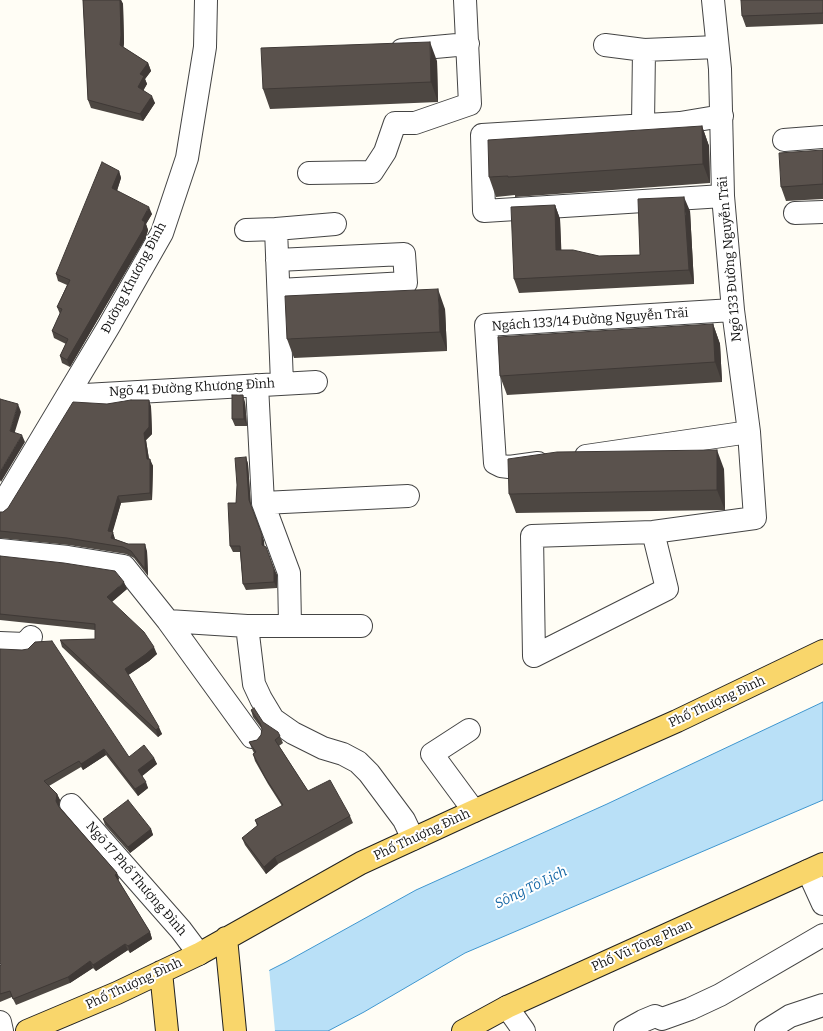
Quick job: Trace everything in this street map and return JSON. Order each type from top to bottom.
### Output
[{"type":"main road","name":"Phố Thượng Đình","points":[[27,1031],[117,993],[199,954],[361,863],[677,721],[823,651]]},
{"type":"main road","name":"Phố Vũ Tông Phan","points":[[463,1031],[507,1007],[816,868]]},
{"type":"main road","points":[[226,938],[235,1031]]},
{"type":"main road","points":[[161,972],[167,1031]]},
{"type":"street","name":"Đường Khương Đình","points":[[0,508],[109,326],[162,233],[187,158],[205,46],[206,0]]},
{"type":"street","points":[[309,173],[372,172],[385,152],[395,123],[415,123],[470,104],[465,0]]},
{"type":"street","name":"Ngõ 133 Đường Nguyễn Trãi","points":[[653,532],[755,518],[749,432],[733,310],[723,196],[722,116],[713,0]]},
{"type":"street","points":[[389,51],[468,44]]},
{"type":"street","points":[[605,45],[644,50],[717,47]]},
{"type":"street","points":[[643,124],[644,50]]},
{"type":"street","points":[[722,116],[680,123],[643,124],[482,135],[484,211],[723,196]]},
{"type":"street","points":[[784,140],[823,137]]},
{"type":"street","points":[[795,213],[823,212]]},
{"type":"street","points":[[246,230],[335,224]]},
{"type":"street","points":[[276,229],[282,383]]},
{"type":"street","points":[[277,260],[404,254],[406,284],[279,290]]},
{"type":"street","name":"Ngách 133/14 Đường Nguyễn Trãi","points":[[733,310],[486,325],[495,463],[501,466],[509,467],[749,432]]},
{"type":"street","name":"Ngõ 41 Đường Khương Đình","points":[[67,396],[316,382]]},
{"type":"street","points":[[257,385],[263,503],[288,573],[290,625]]},
{"type":"street","points":[[263,503],[408,496]]},
{"type":"street","points":[[653,532],[667,589],[534,656],[532,536],[653,532]]},
{"type":"street","points":[[0,550],[68,557],[124,566],[168,621],[252,737]]},
{"type":"street","points":[[168,621],[248,626],[361,626]]},
{"type":"street","points":[[248,626],[254,684],[273,719],[311,742],[323,748],[343,754],[358,762],[369,773],[404,820],[414,839]]},
{"type":"street","points":[[0,643],[25,644],[32,637]]},
{"type":"street","points":[[469,730],[432,754],[474,811]]},
{"type":"street","name":"Ngõ 17 Phố Thượng Đình","points":[[71,806],[181,930],[199,954]]},
{"type":"street","points":[[816,868],[823,904]]},
{"type":"street","points":[[625,1031],[655,1016],[662,1019],[690,1009],[720,995],[823,935]]},
{"type":"street","points":[[766,1031],[790,1016],[823,1005]]},
{"type":"street","points":[[507,1007],[524,1031]]},
{"type":"street","points":[[0,1022],[2,1031]]},
{"type":"water","name":"Sông Tô Lịch","points":[[823,702],[823,800],[465,953],[364,1012],[328,1031],[150,1031],[286,962],[416,890],[607,804]]},
{"type":"pier","points":[[269,968],[275,1031],[148,1031],[149,1029]]},
{"type":"building","points":[[83,0],[120,0],[120,45],[148,63],[140,74],[144,76],[138,87],[152,96],[140,114],[88,100]]},
{"type":"building","points":[[741,0],[823,0],[823,13],[742,16]]},
{"type":"building","points":[[430,42],[431,82],[263,89],[261,48]]},
{"type":"building","points":[[702,126],[703,164],[489,177],[488,140]]},
{"type":"building","points":[[823,150],[823,184],[781,187],[779,153]]},
{"type":"building","points":[[102,162],[119,171],[112,188],[149,207],[142,220],[145,222],[143,230],[67,360],[60,356],[68,339],[52,331],[62,309],[57,307],[70,280],[56,274]]},
{"type":"building","points":[[684,197],[689,270],[514,279],[511,207],[555,205],[556,250],[573,250],[599,256],[640,255],[638,199]]},
{"type":"building","points":[[438,289],[440,332],[287,339],[285,296]]},
{"type":"building","points":[[713,324],[715,362],[500,376],[498,337]]},
{"type":"building","points":[[232,395],[243,395],[244,419],[232,419]]},
{"type":"building","points":[[0,399],[18,404],[10,431],[22,435],[0,472]]},
{"type":"building","points":[[131,400],[149,400],[149,427],[144,433],[147,459],[150,459],[150,493],[118,496],[108,531],[113,532],[111,538],[128,544],[145,544],[145,569],[131,551],[123,547],[67,538],[0,531],[0,512],[3,512],[8,508],[73,402],[107,404]]},
{"type":"building","points":[[717,450],[717,490],[509,494],[508,459],[557,452]]},
{"type":"building","points":[[246,457],[249,500],[262,535],[262,545],[266,547],[274,569],[274,582],[243,584],[240,546],[230,546],[228,503],[236,503],[237,485],[235,458]]},
{"type":"building","points":[[0,556],[64,563],[115,571],[124,582],[107,597],[144,632],[154,647],[125,669],[159,727],[156,730],[60,640],[95,639],[95,624],[0,614]]},
{"type":"building","points":[[52,641],[129,757],[144,745],[154,758],[138,770],[146,782],[135,789],[104,749],[81,764],[79,761],[44,781],[57,794],[56,801],[59,807],[117,873],[115,875],[150,932],[128,946],[125,944],[93,965],[90,961],[68,977],[13,999],[10,991],[0,994],[0,649],[22,650],[28,649],[35,642]]},
{"type":"building","points":[[254,708],[263,722],[278,732],[280,736],[275,740],[308,791],[330,780],[350,816],[275,857],[264,867],[242,838],[258,825],[255,820],[283,805],[265,777],[253,754],[256,752],[249,742],[257,740],[261,735],[262,729],[260,723],[251,710]]},
{"type":"building","points":[[128,800],[151,829],[128,847],[103,819]]}]
